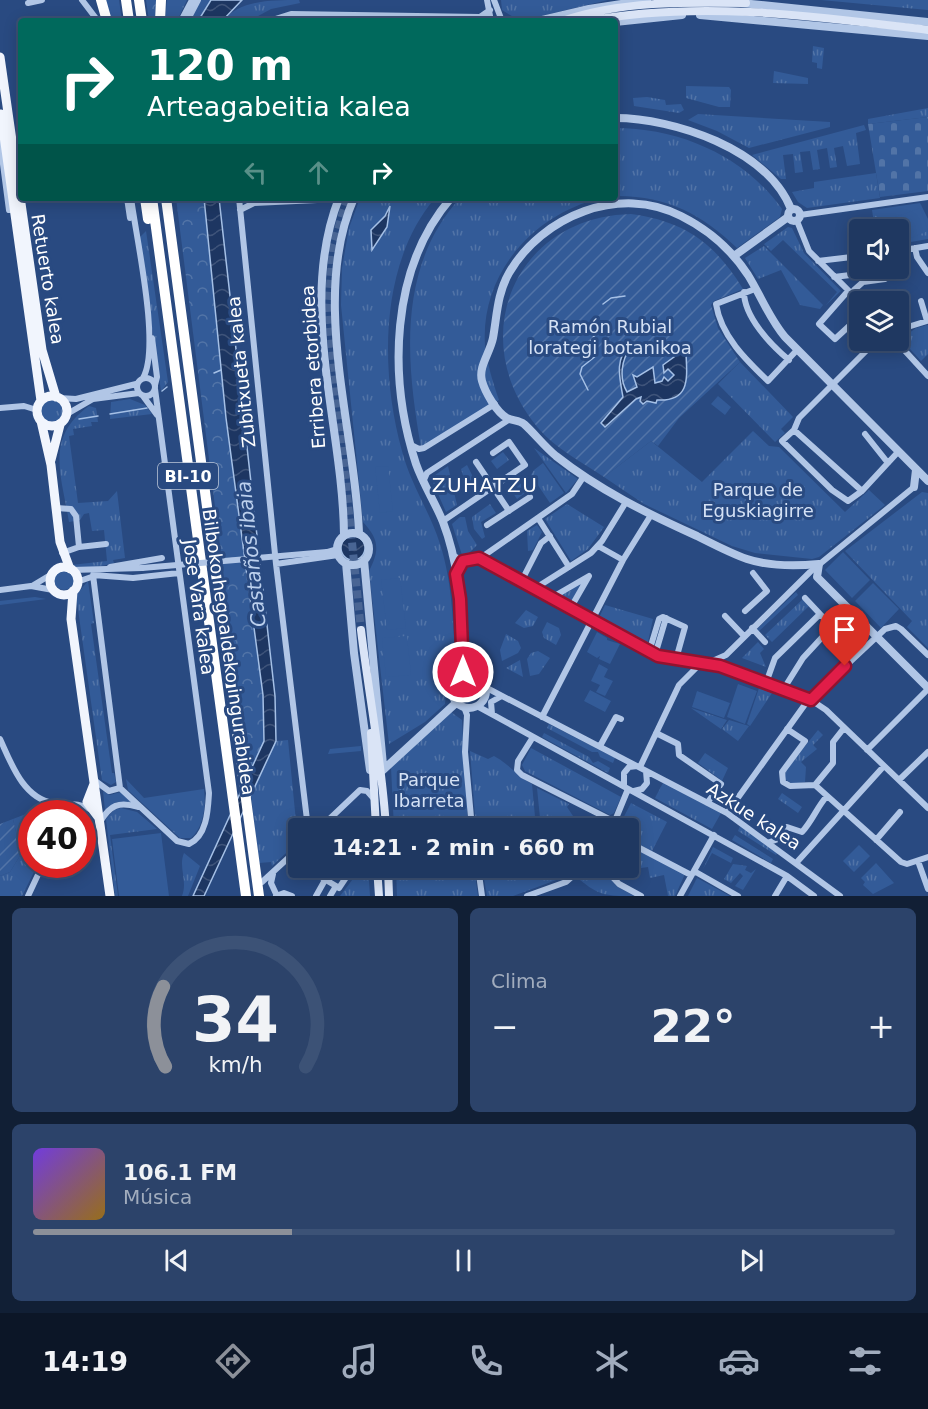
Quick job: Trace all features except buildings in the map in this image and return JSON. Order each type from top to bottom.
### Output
[{"type":"highway","points":[[126,0],[129,18]]},
{"type":"highway","points":[[139,0],[142,18]]},
{"type":"highway","points":[[160,18],[161,0]]},
{"type":"highway","points":[[101,1],[106,18]]},
{"type":"highway","points":[[146,201],[163,287]]},
{"type":"highway","name":"Bilboko hegoaldeko ingurabidea","points":[[152,201],[246,896]]},
{"type":"highway","name":"Bilboko hegoaldeko ingurabidea","points":[[166,201],[259,896]]},
{"type":"highway","points":[[172,201],[175,258]]},
{"type":"main road","points":[[575,18],[657,4],[746,3]]},
{"type":"main road","points":[[606,18],[649,11],[736,10],[928,30]]},
{"type":"main road","points":[[649,11],[667,16]]},
{"type":"main road","name":"Retuerto kalea","points":[[0,57],[18,183]]},
{"type":"main road","name":"Retuerto kalea","points":[[0,103],[39,406]]},
{"type":"main road","name":"Retuerto kalea","points":[[21,201],[42,350],[57,398]]},
{"type":"main road","points":[[51,465],[60,425],[67,414],[66,405],[57,398],[39,406],[51,465],[62,553],[71,570],[75,586],[71,619],[110,896]]},
{"type":"main road","points":[[41,421],[50,426],[60,425]]},
{"type":"main road","points":[[60,542],[50,582],[71,619]]},
{"type":"main road","points":[[53,572],[62,567],[71,570]]},
{"type":"main road","points":[[55,591],[65,594],[75,586]]},
{"type":"main road","points":[[361,630],[368,693],[376,818]]},
{"type":"main road","points":[[368,693],[383,770],[385,818]]},
{"type":"main road","points":[[88,800],[94,782]]},
{"type":"main road","points":[[96,816],[100,821]]},
{"type":"main road","points":[[378,878],[379,896]]},
{"type":"main road","points":[[388,878],[389,896]]},
{"type":"street","points":[[28,3],[42,0]]},
{"type":"street","points":[[82,0],[96,18]]},
{"type":"street","points":[[183,18],[192,0]]},
{"type":"street","points":[[189,18],[198,0]]},
{"type":"street","points":[[487,0],[500,18]]},
{"type":"street","points":[[493,18],[494,0]]},
{"type":"street","points":[[551,18],[589,9],[647,0]]},
{"type":"street","points":[[722,0],[928,22]]},
{"type":"street","points":[[278,18],[291,14],[354,18],[462,17],[483,16],[493,9]]},
{"type":"street","points":[[618,22],[667,16],[741,17],[928,36]]},
{"type":"street","points":[[618,118],[652,120],[710,138],[758,168],[780,191],[801,237],[818,261],[848,291],[819,324],[835,339],[849,326]]},
{"type":"street","points":[[0,141],[12,210]]},
{"type":"street","points":[[735,258],[793,216],[928,197]]},
{"type":"street","points":[[57,398],[75,399],[136,384],[143,378],[150,360],[147,317],[130,201]]},
{"type":"street","name":"Zubitxueta kalea","points":[[239,201],[276,564],[307,818]]},
{"type":"street","points":[[240,210],[254,203],[296,201]]},
{"type":"street","name":"Erribera etorbidea","points":[[339,201],[324,261],[322,301],[344,535]]},
{"type":"street","name":"Erribera etorbidea","points":[[353,201],[340,244],[335,299],[358,533]]},
{"type":"street","points":[[448,201],[429,227],[415,255],[404,293],[400,363],[401,394],[411,444],[423,482],[443,521],[456,574],[462,630],[463,675],[452,687],[456,703],[464,708],[477,706],[484,698],[485,687],[479,678],[463,675]]},
{"type":"street","points":[[708,664],[726,655],[800,582],[814,575],[819,564],[914,487],[927,480],[775,326],[735,258],[705,230],[679,214],[632,204],[600,206],[551,227],[522,255],[502,287],[495,310],[493,338],[481,374],[483,385],[501,414],[524,424],[536,439],[584,476],[651,515],[747,559],[792,564],[819,564]]},
{"type":"street","points":[[909,250],[928,246]]},
{"type":"street","points":[[915,249],[916,257],[928,273]]},
{"type":"street","points":[[818,261],[849,257]]},
{"type":"street","points":[[834,277],[883,271],[885,279],[863,282],[857,286],[856,291]]},
{"type":"street","points":[[755,289],[716,304],[718,315],[728,334],[745,359],[768,381],[797,350]]},
{"type":"street","points":[[744,292],[746,303],[766,338],[789,360]]},
{"type":"street","points":[[909,327],[927,321],[921,301]]},
{"type":"street","name":"Jose Vara kalea","points":[[140,808],[177,841],[189,844],[199,836],[206,821],[209,793],[159,424],[155,387],[158,377],[147,317]]},
{"type":"street","points":[[866,351],[799,418],[794,430],[782,441],[831,490],[848,501],[862,491],[898,452]]},
{"type":"street","points":[[905,351],[928,376]]},
{"type":"street","points":[[67,414],[93,399],[152,394],[155,387],[149,378],[143,378]]},
{"type":"street","points":[[136,384],[141,395]]},
{"type":"street","name":"Jose Vara kalea","points":[[141,395],[153,408],[159,424]]},
{"type":"street","points":[[411,444],[415,448],[424,448],[495,404]]},
{"type":"street","points":[[0,408],[39,406]]},
{"type":"street","points":[[423,482],[427,473],[510,419]]},
{"type":"street","points":[[794,430],[862,491]]},
{"type":"street","points":[[865,434],[888,463]]},
{"type":"street","points":[[443,521],[525,465],[509,442],[493,453]]},
{"type":"street","points":[[476,462],[509,511]]},
{"type":"street","points":[[914,487],[916,470]]},
{"type":"street","points":[[452,555],[463,561],[479,558],[572,494],[584,476]]},
{"type":"street","points":[[487,525],[530,497]]},
{"type":"street","points":[[534,589],[598,546],[626,502]]},
{"type":"street","points":[[56,507],[75,513],[79,547]]},
{"type":"street","points":[[542,717],[623,560],[651,515]]},
{"type":"street","points":[[538,518],[569,567]]},
{"type":"street","points":[[373,784],[366,753],[346,563],[337,552],[339,540],[344,535],[358,533],[369,545],[364,560],[383,750],[383,770]]},
{"type":"street","points":[[521,582],[541,543],[550,536]]},
{"type":"street","points":[[62,553],[79,547],[106,544]]},
{"type":"street","points":[[598,546],[623,560]]},
{"type":"street","points":[[276,564],[337,552]]},
{"type":"street","points":[[71,570],[142,568],[337,552]]},
{"type":"street","points":[[100,570],[162,558]]},
{"type":"street","points":[[479,558],[652,653],[731,670],[811,700],[844,728],[928,808]]},
{"type":"street","points":[[346,563],[356,565],[364,560]]},
{"type":"street","points":[[456,574],[463,561]]},
{"type":"street","points":[[792,564],[814,575],[928,688],[867,750]]},
{"type":"street","points":[[792,564],[798,571],[800,582]]},
{"type":"street","points":[[75,586],[93,575],[142,568]]},
{"type":"street","points":[[28,587],[53,572]]},
{"type":"street","points":[[93,575],[133,578],[179,573]]},
{"type":"street","points":[[745,611],[767,591],[753,573]]},
{"type":"street","points":[[93,575],[120,788],[140,808]]},
{"type":"street","points":[[550,598],[589,576],[570,609]]},
{"type":"street","points":[[0,590],[28,587],[55,591]]},
{"type":"street","points":[[805,598],[832,626]]},
{"type":"street","points":[[783,690],[803,658],[849,608]]},
{"type":"street","points":[[766,683],[775,658],[819,614]]},
{"type":"street","points":[[725,616],[744,636]]},
{"type":"street","points":[[652,653],[659,618],[666,618],[685,627],[678,652]]},
{"type":"street","points":[[727,813],[787,729],[811,700],[877,636],[889,627],[899,627],[928,655]]},
{"type":"street","points":[[752,628],[765,642]]},
{"type":"street","points":[[826,632],[840,644]]},
{"type":"street","points":[[726,655],[731,670]]},
{"type":"street","points":[[629,788],[642,789],[647,783],[641,768],[656,733],[679,685],[700,664]]},
{"type":"street","name":"Azkue kalea","points":[[485,687],[500,697],[600,746],[727,813],[770,842],[840,896]]},
{"type":"street","points":[[492,715],[491,702],[500,697]]},
{"type":"street","points":[[383,770],[456,703]]},
{"type":"street","name":"Azkue kalea","points":[[477,706],[787,876],[813,896]]},
{"type":"street","points":[[464,708],[466,715],[465,752],[471,818]]},
{"type":"street","points":[[600,746],[616,717],[621,719]]},
{"type":"street","points":[[815,785],[833,764],[833,742],[844,728]]},
{"type":"street","points":[[787,729],[805,741],[782,772],[783,782],[790,786],[815,785],[901,862],[907,864],[928,857]]},
{"type":"street","points":[[656,733],[678,744],[679,755],[721,784],[708,802]]},
{"type":"street","points":[[533,737],[518,761],[517,770],[522,775],[601,818]]},
{"type":"street","points":[[0,740],[22,782],[36,795],[46,800]]},
{"type":"street","points":[[383,750],[390,755],[398,754]]},
{"type":"street","points":[[899,780],[928,752]]},
{"type":"street","points":[[797,862],[884,766]]},
{"type":"street","points":[[617,818],[629,788],[624,773],[629,767],[641,768]]},
{"type":"street","points":[[94,782],[109,791],[120,788]]},
{"type":"street","points":[[331,818],[360,790],[367,791],[375,800]]},
{"type":"street","points":[[79,800],[89,794]]},
{"type":"street","points":[[770,842],[778,839],[786,827],[802,832],[816,815],[820,804],[827,796]]},
{"type":"street","points":[[100,821],[116,804],[123,803],[140,808]]},
{"type":"street","points":[[876,840],[900,812]]},
{"type":"street","points":[[680,896],[714,835]]},
{"type":"street","points":[[639,847],[738,896]]},
{"type":"street","points":[[271,883],[262,882],[288,859]]},
{"type":"street","points":[[918,861],[928,889]]},
{"type":"street","points":[[274,872],[271,883],[277,896],[284,893],[292,896]]},
{"type":"street","points":[[775,896],[787,876]]},
{"type":"street","points":[[28,896],[36,878]]},
{"type":"street","points":[[322,878],[339,888],[345,878]]},
{"type":"street","points":[[480,878],[482,896]]},
{"type":"street","points":[[527,896],[566,882],[571,878]]},
{"type":"street","points":[[613,878],[619,884],[641,896]]},
{"type":"street","points":[[316,896],[325,880]]},
{"type":"street","points":[[330,896],[336,886]]},
{"type":"green space","points":[[106,0],[119,0],[122,18],[110,18]]},
{"type":"green space","points":[[146,0],[156,0],[155,18],[149,18]]},
{"type":"green space","points":[[167,0],[187,0],[178,18],[165,18]]},
{"type":"green space","points":[[200,0],[211,0],[200,18],[191,18]]},
{"type":"green space","points":[[299,0],[300,3],[271,9],[254,18],[226,18],[247,5],[267,1]]},
{"type":"green space","points":[[501,0],[608,0],[533,18],[515,18],[502,10]]},
{"type":"green space","points":[[821,0],[928,0],[928,10]]},
{"type":"green space","points":[[813,46],[824,48],[822,69],[817,68],[817,63],[812,62]]},
{"type":"green space","points":[[774,71],[808,78],[808,84],[773,83]]},
{"type":"green space","points":[[686,86],[729,87],[731,90],[730,107],[719,107],[686,98]]},
{"type":"green space","points":[[647,97],[665,100],[666,105],[681,104],[684,110],[679,113],[634,106],[633,98]]},
{"type":"green space","points":[[928,108],[928,117],[868,124],[868,119]]},
{"type":"green space","points":[[698,114],[830,122],[830,127],[749,148],[717,131],[688,120]]},
{"type":"green space","points":[[928,117],[928,191],[880,197],[868,124]]},
{"type":"green space","points":[[864,125],[866,130],[856,133],[860,164],[847,166],[843,146],[834,148],[837,167],[830,168],[827,148],[817,150],[820,169],[813,170],[810,151],[800,152],[803,172],[795,173],[793,154],[783,155],[786,179],[781,179],[752,155]]},
{"type":"green space","points":[[618,128],[663,133],[709,149],[730,160],[749,174],[767,190],[782,209],[780,217],[737,248],[710,225],[682,209],[650,199],[618,196]]},
{"type":"green space","points":[[876,173],[880,198],[807,208],[798,202],[792,192],[814,188],[814,182]]},
{"type":"green space","points":[[176,201],[204,201],[263,695],[264,741],[249,775]]},
{"type":"green space","points":[[359,201],[433,201],[417,225],[403,254],[394,286],[389,320],[388,354],[390,387],[402,451],[410,475],[436,532],[448,575],[456,670],[447,680],[445,704],[425,722],[389,744],[369,571],[375,557],[376,545],[375,539],[363,522],[341,305],[342,268],[349,228]]},
{"type":"green space","points":[[458,201],[592,201],[554,218],[534,233],[516,251],[502,271],[492,294],[486,319],[485,346],[490,373],[499,400],[421,447],[412,382],[411,316],[416,285],[425,254],[440,225]]},
{"type":"green space","points":[[920,203],[928,219],[928,239],[909,242],[909,219],[873,219],[872,210]]},
{"type":"green space","points":[[920,208],[928,231],[909,239],[909,219],[890,219]]},
{"type":"green space","name":"Ramón Rubial lorategi botanikoa","points":[[631,214],[667,222],[696,237],[721,259],[732,273],[743,289],[714,301],[711,305],[718,328],[740,362],[679,418],[658,446],[651,441],[604,477],[545,436],[516,394],[505,358],[504,322],[512,289],[530,260],[556,236],[590,220]]},
{"type":"green space","points":[[788,227],[792,228],[804,253],[841,291],[826,305],[837,292],[783,240],[771,251],[764,244]]},
{"type":"green space","points":[[146,231],[168,382],[161,391],[139,238]]},
{"type":"green space","points":[[764,246],[823,305],[820,309],[800,305],[781,270],[758,279],[745,258]]},
{"type":"green space","points":[[928,325],[928,354],[921,361],[909,348],[909,333],[916,328]]},
{"type":"green space","points":[[740,362],[793,417],[781,429],[785,433],[775,442],[718,384]]},
{"type":"green space","points":[[718,396],[731,407],[725,415],[711,404]]},
{"type":"green space","points":[[130,399],[145,405],[152,414],[110,419],[111,402]]},
{"type":"green space","points":[[52,400],[60,403],[63,411],[60,419],[52,422],[44,419],[41,411],[44,403]]},
{"type":"green space","points":[[89,406],[96,408],[98,422],[91,422],[92,426],[73,429],[74,435],[69,436],[78,503],[108,501],[117,491],[125,558],[113,560],[114,563],[103,566],[81,568],[71,565],[107,561],[104,530],[92,531],[89,513],[84,514],[80,520],[69,522],[60,474],[60,459],[61,445],[66,431],[75,418]]},
{"type":"green space","name":"Parque de Eguskiagirre","points":[[753,431],[769,446],[779,447],[845,512],[869,490],[885,505],[819,557],[812,559],[755,553],[732,546],[644,504],[604,477],[651,441],[702,482]]},
{"type":"green space","points":[[534,448],[578,479],[566,493]]},
{"type":"green space","points":[[503,452],[509,460],[497,469],[491,461]]},
{"type":"green space","points":[[543,463],[564,493],[550,503],[531,475]]},
{"type":"green space","points":[[467,465],[476,483],[467,489],[461,469]]},
{"type":"green space","points":[[388,466],[393,511],[380,513],[375,467]]},
{"type":"green space","points":[[448,466],[457,505],[446,512],[431,478]]},
{"type":"green space","points":[[523,482],[529,490],[517,499],[511,490]]},
{"type":"green space","points":[[922,492],[928,493],[928,648],[907,627],[912,621],[845,551]]},
{"type":"green space","points":[[490,504],[496,513],[481,522],[485,537],[482,539],[474,529],[472,517]]},
{"type":"green space","points":[[567,504],[604,527],[588,549],[571,561],[545,519]]},
{"type":"green space","points":[[460,517],[465,517],[468,531],[477,545],[468,554],[462,555],[452,524]]},
{"type":"green space","points":[[537,525],[542,532],[533,550],[528,551],[527,531]]},
{"type":"green space","points":[[843,552],[870,580],[852,598],[825,570]]},
{"type":"green space","points":[[60,570],[68,570],[74,576],[74,584],[68,590],[60,590],[54,584],[54,576]]},
{"type":"green space","points":[[400,578],[406,628],[387,630],[381,580]]},
{"type":"green space","points":[[88,581],[94,623],[91,624],[112,773],[114,773],[116,782],[111,785],[102,780],[76,595]]},
{"type":"green space","points":[[583,582],[570,603],[558,596]]},
{"type":"green space","points":[[873,583],[899,609],[881,628],[855,601]]},
{"type":"green space","points":[[796,592],[798,595],[758,632],[756,630]]},
{"type":"green space","points":[[35,597],[46,599],[0,605],[0,601]]},
{"type":"green space","points":[[803,599],[809,606],[772,642],[765,635]]},
{"type":"green space","points":[[605,605],[653,619],[647,646],[598,620]]},
{"type":"green space","points":[[526,610],[538,617],[533,626],[524,628],[515,623]]},
{"type":"green space","points":[[547,622],[559,628],[561,635],[556,645],[544,638],[542,632]]},
{"type":"green space","points":[[597,632],[607,640],[620,644],[610,664],[599,659],[600,656],[597,658],[587,652]]},
{"type":"green space","points":[[506,634],[518,641],[521,648],[518,653],[502,661],[500,650]]},
{"type":"green space","points":[[407,636],[411,675],[386,677],[382,638]]},
{"type":"green space","points":[[758,642],[764,649],[760,653],[766,667],[742,658]]},
{"type":"green space","points":[[538,651],[550,658],[539,674],[530,676],[527,659],[531,653]]},
{"type":"green space","points":[[520,660],[523,677],[506,668]]},
{"type":"green space","points":[[599,664],[608,669],[604,677],[613,681],[605,696],[596,692],[600,685],[591,681]]},
{"type":"green space","points":[[468,679],[477,682],[480,691],[477,700],[468,703],[459,700],[456,691],[459,682]]},
{"type":"green space","points":[[738,684],[757,691],[745,724],[727,717]]},
{"type":"green space","points":[[759,688],[772,693],[750,726],[747,724]]},
{"type":"green space","points":[[590,690],[611,701],[605,712],[584,701]]},
{"type":"green space","points":[[697,691],[730,703],[724,718],[692,707]]},
{"type":"green space","points":[[691,708],[727,720],[721,729]]},
{"type":"green space","name":"Parque Ibarreta","points":[[451,712],[462,720],[467,818],[394,818],[391,767]]},
{"type":"green space","points":[[729,720],[749,726],[738,741],[722,729]]},
{"type":"green space","points":[[549,724],[615,758],[613,763],[600,757],[598,752],[592,752],[547,728]]},
{"type":"green space","points":[[818,730],[823,735],[813,745],[817,749],[801,762],[806,767],[805,782],[793,784],[784,779],[785,771]]},
{"type":"green space","points":[[544,733],[589,757],[593,763],[598,761],[610,768],[608,773],[542,737]]},
{"type":"green space","points":[[288,740],[296,818],[288,818],[288,851],[272,866],[271,862],[259,863],[251,795],[276,741]]},
{"type":"green space","points":[[361,746],[361,751],[328,754],[330,749]]},
{"type":"green space","points":[[531,748],[621,797],[614,813],[610,815],[525,771],[522,765]]},
{"type":"green space","points":[[470,751],[488,759],[494,756],[532,784],[535,818],[475,818]]},
{"type":"green space","points":[[705,753],[728,768],[721,783],[720,779],[698,763]]},
{"type":"green space","points":[[126,779],[144,798],[204,789],[205,802],[199,828],[191,838],[180,838],[128,790]]},
{"type":"green space","points":[[664,781],[721,813],[712,829],[655,798]]},
{"type":"green space","points":[[537,788],[569,804],[567,807],[574,818],[540,818]]},
{"type":"green space","points":[[103,791],[110,795],[121,792],[133,804],[116,802],[105,810]]},
{"type":"green space","points":[[782,793],[802,807],[798,813],[778,799]]},
{"type":"green space","points":[[631,803],[667,822],[652,851],[639,844],[639,818],[623,818]]},
{"type":"green space","points":[[121,808],[137,812],[157,829],[110,835],[118,896],[115,896],[106,819],[114,810]]},
{"type":"green space","points":[[18,817],[18,841],[13,819]]},
{"type":"green space","points":[[13,819],[18,841],[18,859],[10,872],[0,876],[0,824]]},
{"type":"green space","points":[[740,826],[778,852],[776,855],[738,831]]},
{"type":"green space","points":[[161,833],[169,896],[119,896],[112,839]]},
{"type":"green space","points":[[735,835],[773,859],[771,863],[732,840]]},
{"type":"green space","points":[[859,845],[870,856],[854,872],[843,861]]},
{"type":"green space","points":[[713,847],[733,858],[731,863],[712,853],[703,869]]},
{"type":"green space","points":[[639,850],[685,874],[675,896],[668,896],[664,875],[650,878],[648,867],[639,868]]},
{"type":"green space","points":[[184,853],[200,866],[188,896],[182,896]]},
{"type":"green space","points":[[18,859],[18,878],[31,878],[22,896],[0,896],[0,876],[10,872]]},
{"type":"green space","points":[[876,863],[894,883],[873,894],[863,885],[865,882],[861,878]]},
{"type":"green space","points":[[733,864],[747,866],[745,870],[751,873],[756,869],[743,890],[735,886],[743,876],[740,873],[731,883],[724,879]]},
{"type":"green space","points":[[354,878],[369,878],[370,896],[340,896]]},
{"type":"green space","points":[[396,878],[476,878],[478,896],[397,896]]},
{"type":"green space","points":[[484,878],[559,879],[513,896],[487,896]]},
{"type":"green space","points":[[610,878],[618,887],[634,896],[604,894],[592,889],[579,879]]},
{"type":"green space","points":[[697,878],[730,896],[688,896]]},
{"type":"water","points":[[211,0],[242,0],[225,18],[200,18]]},
{"type":"water","name":"Castaños ibaia","points":[[204,201],[219,201],[275,696],[276,741],[204,896],[193,896],[264,741],[263,695],[226,418]]},
{"type":"water","points":[[390,206],[387,227],[372,250],[371,230],[385,216]]},
{"type":"water","points":[[630,342],[638,351],[631,348],[623,363],[622,375],[627,392],[637,387],[633,375],[637,377],[653,367],[655,383],[662,381],[664,377],[668,381],[674,375],[668,369],[664,373],[663,365],[681,352],[684,355],[686,353],[685,386],[676,397],[668,400],[657,400],[656,403],[647,401],[643,404],[640,401],[641,397],[636,399],[605,427],[601,423],[623,397],[620,362]]},
{"type":"water","points":[[353,536],[362,539],[365,548],[362,557],[353,560],[344,557],[341,548],[344,539]]},
{"type":"waterway","points":[[603,304],[611,298],[625,296]]},
{"type":"waterway","points":[[588,390],[580,374],[582,367],[597,355],[595,349],[588,346],[597,331]]},
{"type":"waterway","points":[[214,373],[221,370]]},
{"type":"waterway","points":[[162,391],[167,387]]},
{"type":"waterway","points":[[110,414],[147,408]]},
{"type":"waterway","points":[[79,419],[98,416]]},
{"type":"tunnel","points":[[346,201],[333,247],[328,308],[361,630]]},
{"type":"district","name":"ZUHATZU","points":[[485,485]]},
{"type":"route","points":[[463,672],[460,599],[456,574],[463,561],[479,558],[661,658],[720,666],[811,700],[845,666]]}]
